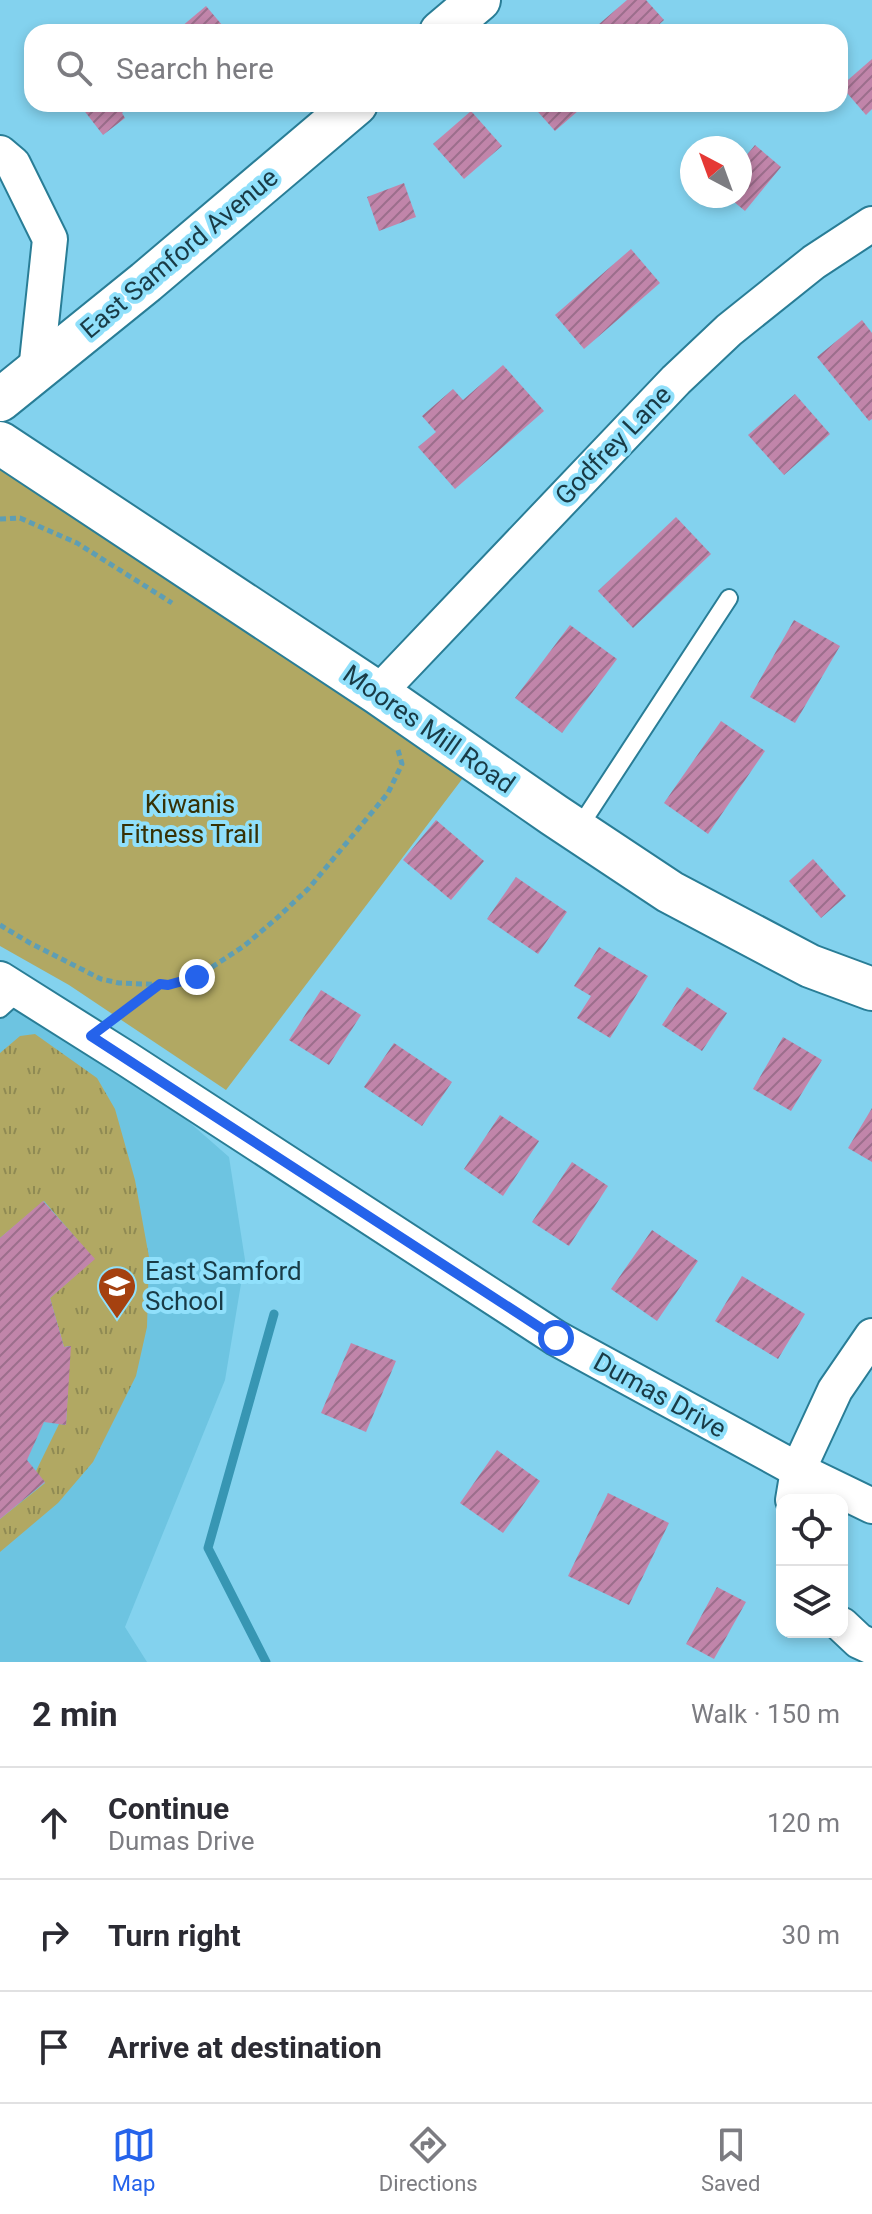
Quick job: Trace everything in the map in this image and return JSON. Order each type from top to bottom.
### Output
[{"type":"street","points":[[450,24],[479,0]]},
{"type":"street","name":"East Samford Avenue","points":[[0,400],[146,282],[347,112]]},
{"type":"street","points":[[0,153],[13,164],[50,239],[36,371]]},
{"type":"street","name":"Godfrey Lane","points":[[378,693],[676,380],[718,340],[814,262],[872,224]]},
{"type":"street","name":"Moores Mill Road","points":[[0,443],[378,693],[670,892],[810,966],[872,989]]},
{"type":"street","name":"Dumas Drive","points":[[7,993],[91,1036],[556,1338],[795,1485],[872,1506]]},
{"type":"street","points":[[795,1485],[835,1390],[872,1336]]},
{"type":"street","points":[[848,1631],[872,1647]]},
{"type":"lane","points":[[577,831],[729,598]]},
{"type":"path","points":[[0,519],[20,518],[77,543],[175,605]]},
{"type":"path","points":[[0,925],[101,979],[168,985],[197,977],[218,965],[309,888],[388,793],[402,764],[396,746]]},
{"type":"path","points":[[91,1036],[160,984]]},
{"type":"shaded area","name":"East Samford School","points":[[0,995],[124,1065],[229,1157],[245,1260],[225,1380],[125,1627],[147,1662],[0,1662]]},
{"type":"green space","name":"Kiwanis Fitness Trail","points":[[0,463],[466,774],[226,1090],[69,985],[0,946]]},
{"type":"green space","points":[[35,1034],[97,1078],[115,1109],[135,1180],[149,1257],[147,1327],[136,1376],[93,1462],[58,1503],[0,1552],[0,1519],[45,1483],[36,1471],[59,1424],[66,1425],[70,1346],[64,1347],[50,1298],[94,1259],[44,1201],[0,1238],[0,1053],[20,1036]]},
{"type":"building","points":[[627,0],[646,0],[664,20],[660,24],[599,24]]},
{"type":"building","points":[[206,6],[221,24],[185,24]]},
{"type":"building","points":[[872,59],[872,109],[866,115],[848,94],[848,80]]},
{"type":"building","points":[[85,112],[123,112],[125,118],[103,135]]},
{"type":"building","points":[[472,112],[502,146],[464,179],[433,144]]},
{"type":"building","points":[[538,112],[577,112],[555,131]]},
{"type":"building","points":[[755,145],[781,167],[752,202],[752,149]]},
{"type":"building","points":[[404,183],[416,217],[379,231],[367,197]]},
{"type":"building","points":[[631,249],[660,283],[584,349],[555,315]]},
{"type":"building","points":[[862,320],[872,333],[872,419],[869,421],[817,357]]},
{"type":"building","points":[[503,365],[544,411],[455,489],[418,447],[436,432],[422,416],[453,389],[463,400]]},
{"type":"building","points":[[795,394],[830,434],[784,475],[748,435]]},
{"type":"building","points":[[676,517],[711,554],[633,628],[598,591]]},
{"type":"building","points":[[794,620],[840,646],[795,723],[750,697]]},
{"type":"building","points":[[570,625],[617,659],[562,733],[515,698]]},
{"type":"building","points":[[721,721],[765,751],[708,834],[664,803]]},
{"type":"building","points":[[436,820],[484,861],[451,900],[403,860]]},
{"type":"building","points":[[813,859],[846,896],[821,918],[789,881]]},
{"type":"building","points":[[516,877],[567,912],[538,954],[487,919]]},
{"type":"building","points":[[599,947],[648,976],[610,1038],[577,1018],[591,996],[574,986]]},
{"type":"building","points":[[687,987],[727,1013],[702,1051],[662,1025]]},
{"type":"building","points":[[321,990],[361,1015],[329,1065],[289,1040]]},
{"type":"building","points":[[783,1037],[822,1060],[791,1111],[753,1089]]},
{"type":"building","points":[[394,1043],[452,1082],[422,1126],[364,1087]]},
{"type":"building","points":[[872,1108],[872,1162],[848,1148]]},
{"type":"building","points":[[500,1115],[539,1141],[503,1196],[464,1169]]},
{"type":"building","points":[[572,1162],[608,1186],[569,1246],[532,1222]]},
{"type":"building","points":[[43,1201],[95,1259],[50,1298],[64,1347],[71,1346],[66,1425],[44,1422],[27,1460],[45,1482],[0,1519],[0,1238]]},
{"type":"building","points":[[652,1230],[698,1261],[657,1321],[611,1289]]},
{"type":"building","points":[[742,1276],[805,1314],[778,1359],[715,1321]]},
{"type":"building","points":[[351,1343],[396,1361],[366,1432],[321,1413]]},
{"type":"building","points":[[497,1450],[540,1481],[503,1533],[460,1503]]},
{"type":"building","points":[[608,1493],[669,1523],[629,1605],[568,1576]]},
{"type":"building","points":[[717,1587],[746,1602],[714,1659],[686,1644]]},
{"type":"waterway","points":[[266,1662],[208,1548],[274,1314]]},
{"type":"place","name":"East Samford School","points":[[117,1320]]},
{"type":"route","points":[[197,977],[168,985],[160,984],[91,1036],[556,1338]]}]
